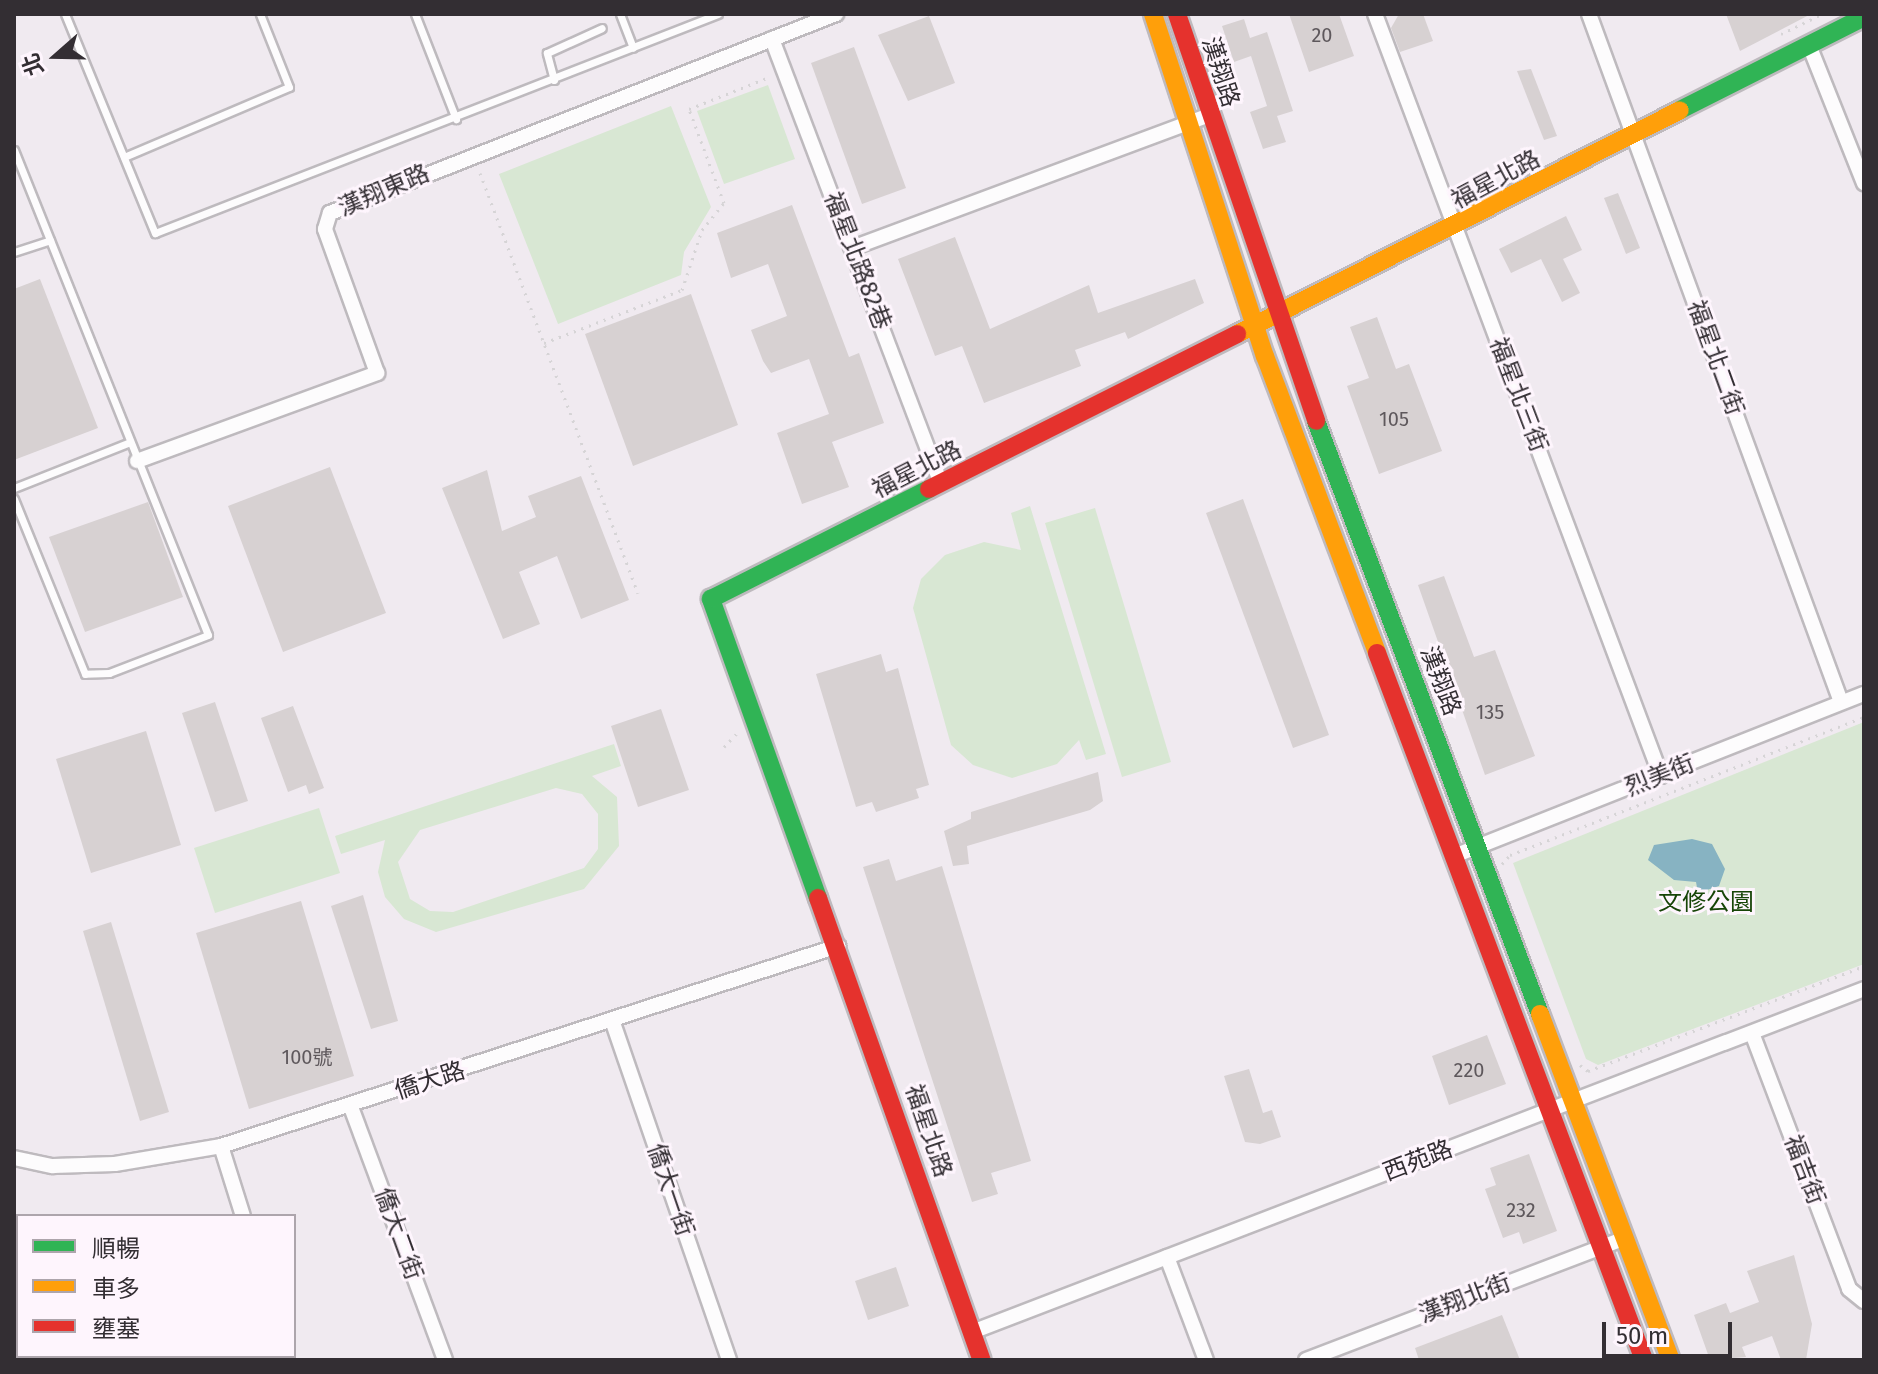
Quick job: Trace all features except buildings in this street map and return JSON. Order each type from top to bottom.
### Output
[{"type":"street","name":"漢翔東路","points":[[137,461],[377,373],[324,220],[473,154],[836,14]]},
{"type":"street","name":"漢翔路","points":[[1153,14],[1256,325],[1644,1360]]},
{"type":"street","name":"漢翔路","points":[[1177,14],[1278,314],[1671,1360]]},
{"type":"street","name":"福星北三街","points":[[1375,14],[1661,776]]},
{"type":"street","name":"福星北二街","points":[[1589,14],[1841,702]]},
{"type":"street","name":"福星北路","points":[[982,1360],[838,946],[711,599],[1455,228],[1864,17]]},
{"type":"street","name":"福星北路82巷","points":[[772,39],[941,484]]},
{"type":"street","points":[[1809,45],[1864,183]]},
{"type":"street","points":[[852,248],[1209,115]]},
{"type":"street","name":"烈美街","points":[[1454,856],[1864,694]]},
{"type":"street","name":"僑大路","points":[[14,1158],[53,1166],[115,1164],[221,1146],[351,1107],[838,946]]},
{"type":"street","name":"西苑路","points":[[972,1332],[1864,989]]},
{"type":"street","name":"僑大一街","points":[[612,1020],[729,1360]]},
{"type":"street","name":"福吉街","points":[[1752,1033],[1849,1289],[1864,1301]]},
{"type":"street","name":"僑大二街","points":[[351,1107],[445,1360]]},
{"type":"street","points":[[221,1146],[242,1214]]},
{"type":"street","name":"漢翔北街","points":[[1306,1360],[1625,1238]]},
{"type":"street","points":[[1167,1257],[1206,1360]]},
{"type":"lane","points":[[65,14],[155,233],[456,119],[718,14]]},
{"type":"lane","points":[[124,157],[289,87],[260,14]]},
{"type":"lane","points":[[415,14],[456,119]]},
{"type":"lane","points":[[620,14],[633,48]]},
{"type":"lane","points":[[554,80],[547,53],[602,28]]},
{"type":"lane","points":[[14,150],[208,635],[109,673],[85,674],[14,499]]},
{"type":"lane","points":[[14,252],[50,240]]},
{"type":"lane","points":[[14,488],[130,442]]},
{"type":"path","points":[[1781,34],[1822,14]]},
{"type":"path","points":[[544,343],[682,290],[702,230],[724,203],[689,109],[767,78]]},
{"type":"path","points":[[473,154],[638,593]]},
{"type":"path","points":[[1507,880],[1502,866],[1510,855],[1864,717]]},
{"type":"path","points":[[1576,1052],[1588,1071],[1864,966]]},
{"type":"green space","points":[[768,85],[795,159],[724,184],[697,111]]},
{"type":"green space","points":[[671,106],[711,207],[684,252],[681,275],[558,324],[499,174]]},
{"type":"green space","points":[[1030,506],[1106,754],[1086,760],[1079,740],[1057,764],[1012,778],[973,765],[951,745],[913,608],[921,579],[945,555],[984,542],[1021,550],[1011,513]]},
{"type":"green space","points":[[1095,508],[1171,762],[1122,777],[1045,523]]},
{"type":"green space","name":"文修公園","points":[[1864,722],[1864,964],[1598,1065],[1586,1059],[1513,863]]},
{"type":"green space","points":[[614,744],[621,766],[592,776],[617,797],[619,846],[584,889],[436,932],[404,919],[385,897],[378,872],[385,840],[341,854],[335,836]],"holes":[[[556,788],[582,794],[598,814],[598,849],[584,868],[453,912],[430,911],[410,899],[398,862],[420,830]]]},
{"type":"green space","points":[[319,808],[340,873],[215,913],[194,848]]},
{"type":"water","points":[[1692,839],[1712,844],[1725,869],[1719,886],[1698,893],[1696,882],[1674,880],[1648,860],[1654,845]]},
{"type":"traffic: fast","points":[[1680,110],[1864,17]]},
{"type":"traffic: fast","points":[[1316,421],[1540,1014]]},
{"type":"traffic: fast","points":[[818,898],[711,599],[929,489]]},
{"type":"traffic: slow","points":[[1153,14],[1265,356],[1377,653]]},
{"type":"traffic: slow","points":[[1237,334],[1680,110]]},
{"type":"traffic: slow","points":[[1540,1014],[1671,1360]]},
{"type":"traffic: jam","points":[[1177,14],[1316,421]]},
{"type":"traffic: jam","points":[[929,489],[1237,334]]},
{"type":"traffic: jam","points":[[1377,653],[1644,1360]]},
{"type":"traffic: jam","points":[[818,898],[982,1360]]}]
